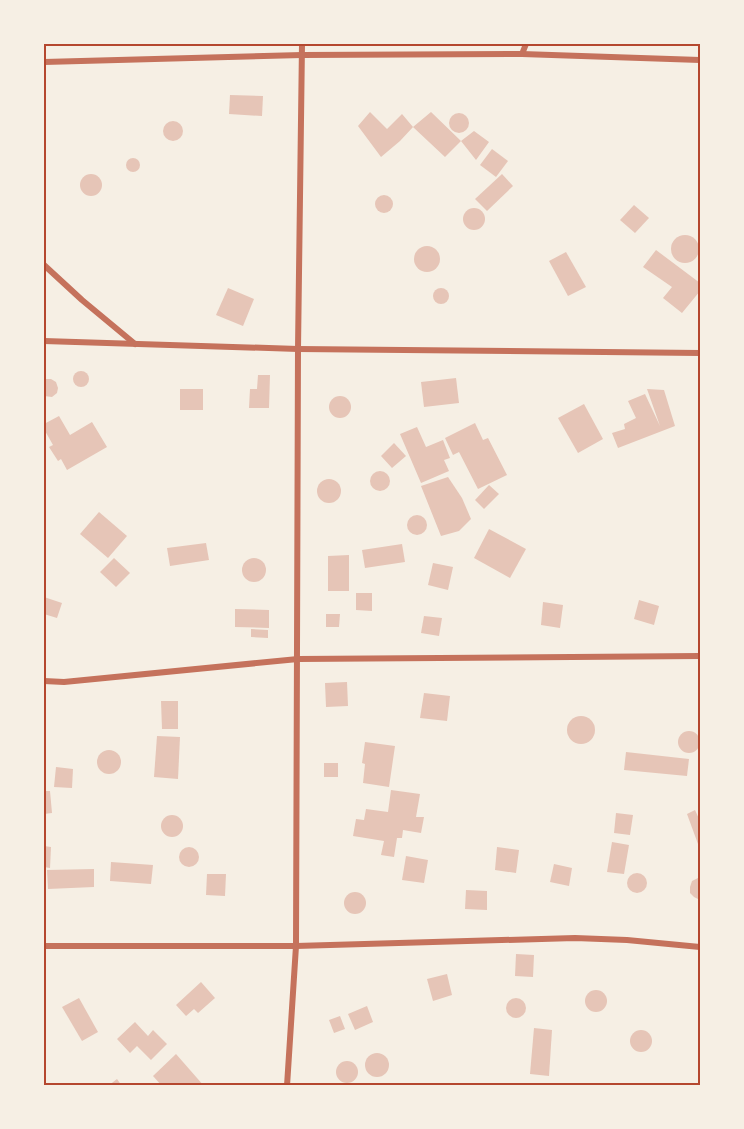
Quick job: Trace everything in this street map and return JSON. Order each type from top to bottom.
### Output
[{"type":"street","points":[[287,1086],[296,946],[298,349],[302,44]]},
{"type":"street","points":[[522,54],[526,44]]},
{"type":"street","points":[[44,62],[302,55],[522,54],[700,60]]},
{"type":"street","points":[[44,265],[136,345]]},
{"type":"street","points":[[44,341],[298,349],[700,353]]},
{"type":"street","points":[[44,681],[64,682],[298,659],[700,656]]},
{"type":"street","points":[[44,946],[296,946],[575,938],[700,947]]},
{"type":"building","points":[[230,95],[263,96],[262,116],[229,114]]},
{"type":"building","points":[[370,112],[387,129],[402,114],[413,127],[381,157],[358,126]]},
{"type":"building","points":[[431,112],[461,141],[445,157],[413,127]]},
{"type":"building","points":[[459,113],[466,116],[469,123],[466,130],[459,133],[452,130],[449,123],[452,116]]},
{"type":"building","points":[[173,121],[180,124],[183,131],[180,138],[173,141],[166,138],[163,131],[166,124]]},
{"type":"building","points":[[474,131],[489,142],[476,160],[461,141]]},
{"type":"building","points":[[492,149],[508,161],[496,177],[480,165]]},
{"type":"building","points":[[130,158],[136,158],[140,165],[136,172],[130,172],[126,168],[126,162]]},
{"type":"building","points":[[87,174],[95,174],[102,181],[102,189],[95,196],[87,196],[80,189],[80,181]]},
{"type":"building","points":[[502,174],[513,186],[487,211],[475,199]]},
{"type":"building","points":[[380,195],[388,195],[393,200],[391,211],[380,213],[375,208],[375,200]]},
{"type":"building","points":[[634,205],[649,218],[635,233],[620,220]]},
{"type":"building","points":[[474,208],[482,211],[485,219],[482,227],[474,230],[466,227],[463,219],[466,211]]},
{"type":"building","points":[[685,235],[695,239],[699,249],[695,259],[685,263],[675,259],[671,249],[675,239]]},
{"type":"building","points":[[427,246],[436,250],[440,259],[436,268],[427,272],[418,268],[414,259],[418,250]]},
{"type":"building","points":[[656,250],[700,283],[700,291],[682,313],[663,298],[672,287],[643,267]]},
{"type":"building","points":[[566,252],[586,287],[568,296],[549,261]]},
{"type":"building","points":[[228,288],[254,299],[243,326],[216,315]]},
{"type":"building","points":[[441,288],[447,290],[449,296],[447,302],[441,304],[435,302],[433,296],[435,290]]},
{"type":"building","points":[[78,371],[84,371],[89,379],[87,385],[78,387],[73,382],[73,376]]},
{"type":"building","points":[[258,375],[270,375],[269,408],[249,408],[250,389],[257,389]]},
{"type":"building","points":[[456,378],[459,403],[424,407],[421,382]]},
{"type":"building","points":[[45,379],[56,382],[57,393],[52,397],[44,396]]},
{"type":"building","points":[[180,389],[203,389],[203,410],[180,410]]},
{"type":"building","points":[[647,389],[664,390],[675,426],[618,448],[612,433],[625,429],[624,424],[636,418],[628,401],[645,394],[660,426]]},
{"type":"building","points":[[336,396],[344,396],[351,403],[351,411],[344,418],[336,418],[329,411],[329,403]]},
{"type":"building","points":[[584,404],[603,439],[578,453],[558,418]]},
{"type":"building","points":[[59,416],[70,435],[92,422],[107,447],[67,470],[61,459],[58,461],[49,447],[53,445],[44,429],[44,424]]},
{"type":"building","points":[[475,423],[483,440],[488,438],[507,475],[478,489],[459,452],[453,455],[445,438]]},
{"type":"building","points":[[417,427],[426,447],[443,440],[450,458],[444,460],[449,471],[421,483],[400,434]]},
{"type":"building","points":[[394,443],[406,456],[392,468],[381,456]]},
{"type":"building","points":[[376,471],[384,471],[390,477],[390,485],[384,491],[376,491],[370,485],[370,477]]},
{"type":"building","points":[[448,477],[462,498],[471,519],[459,531],[441,536],[421,486]]},
{"type":"building","points":[[329,479],[334,480],[340,486],[340,496],[334,502],[329,503],[324,502],[318,496],[317,491],[318,486],[324,480]]},
{"type":"building","points":[[489,485],[499,494],[484,509],[475,500]]},
{"type":"building","points":[[99,512],[127,536],[108,558],[80,534]]},
{"type":"building","points":[[417,515],[424,518],[427,525],[424,532],[417,535],[410,532],[407,525],[410,518]]},
{"type":"building","points":[[489,529],[526,549],[510,578],[474,558]]},
{"type":"building","points":[[206,543],[209,560],[170,566],[167,548]]},
{"type":"building","points":[[402,544],[405,562],[365,568],[362,550]]},
{"type":"building","points":[[349,555],[349,591],[328,591],[328,556]]},
{"type":"building","points":[[114,558],[130,573],[116,587],[100,572]]},
{"type":"building","points":[[254,558],[262,562],[266,570],[262,578],[254,582],[246,578],[242,570],[246,562]]},
{"type":"building","points":[[433,563],[453,567],[448,590],[428,585]]},
{"type":"building","points":[[356,593],[372,593],[372,611],[356,610]]},
{"type":"building","points":[[44,597],[62,603],[57,618],[44,614]]},
{"type":"building","points":[[639,600],[659,606],[654,625],[634,619]]},
{"type":"building","points":[[543,602],[563,605],[560,628],[541,625]]},
{"type":"building","points":[[235,609],[269,610],[269,628],[235,627]]},
{"type":"building","points":[[326,614],[340,614],[339,627],[326,627]]},
{"type":"building","points":[[424,616],[442,618],[439,636],[421,633]]},
{"type":"building","points":[[251,629],[268,630],[268,638],[251,637]]},
{"type":"building","points":[[347,682],[348,706],[326,707],[325,683]]},
{"type":"building","points":[[424,693],[450,696],[447,721],[420,718]]},
{"type":"building","points":[[161,701],[178,701],[178,729],[162,729]]},
{"type":"building","points":[[581,716],[591,720],[595,730],[591,740],[581,744],[571,740],[567,730],[571,720]]},
{"type":"building","points":[[689,731],[697,734],[700,742],[697,750],[689,753],[681,750],[678,742],[681,734]]},
{"type":"building","points":[[157,736],[180,737],[178,779],[154,777]]},
{"type":"building","points":[[365,742],[395,746],[389,787],[363,783],[365,764],[362,763]]},
{"type":"building","points":[[109,750],[118,753],[121,762],[118,771],[109,774],[100,771],[97,762],[100,753]]},
{"type":"building","points":[[626,752],[689,759],[687,776],[624,770]]},
{"type":"building","points":[[324,763],[338,763],[338,777],[324,777]]},
{"type":"building","points":[[56,767],[73,769],[72,788],[54,787]]},
{"type":"building","points":[[391,790],[420,794],[416,817],[424,817],[421,833],[403,830],[402,838],[397,838],[394,857],[381,855],[384,841],[353,836],[356,819],[364,820],[366,809],[388,812]]},
{"type":"building","points":[[44,791],[50,791],[52,813],[44,814]]},
{"type":"building","points":[[695,810],[700,821],[700,843],[698,844],[687,814]]},
{"type":"building","points":[[616,813],[633,815],[630,835],[614,833]]},
{"type":"building","points":[[172,815],[180,818],[183,826],[180,834],[172,837],[164,834],[161,826],[164,818]]},
{"type":"building","points":[[612,842],[629,845],[624,874],[607,872]]},
{"type":"building","points":[[44,846],[51,847],[50,868],[44,867]]},
{"type":"building","points":[[189,847],[196,850],[199,857],[196,864],[189,867],[182,864],[179,857],[182,850]]},
{"type":"building","points":[[497,847],[519,850],[516,873],[495,870]]},
{"type":"building","points":[[406,856],[428,860],[424,883],[402,880]]},
{"type":"building","points":[[111,862],[153,865],[151,884],[110,881]]},
{"type":"building","points":[[554,864],[572,868],[569,886],[550,882]]},
{"type":"building","points":[[94,869],[94,887],[48,889],[47,870]]},
{"type":"building","points":[[637,873],[644,876],[647,883],[644,890],[637,893],[630,890],[627,883],[630,876]]},
{"type":"building","points":[[207,874],[226,874],[225,896],[206,895]]},
{"type":"building","points":[[700,877],[700,900],[690,893],[690,887],[692,881]]},
{"type":"building","points":[[466,890],[487,891],[487,910],[465,909]]},
{"type":"building","points":[[355,892],[363,895],[366,903],[363,911],[355,914],[347,911],[344,903],[347,895]]},
{"type":"building","points":[[516,954],[534,955],[533,977],[515,976]]},
{"type":"building","points":[[447,974],[452,995],[433,1001],[427,979]]},
{"type":"building","points":[[201,982],[215,998],[198,1013],[194,1009],[186,1016],[176,1005]]},
{"type":"building","points":[[596,990],[604,993],[607,1001],[604,1009],[596,1012],[588,1009],[585,1001],[588,993]]},
{"type":"building","points":[[79,998],[98,1032],[82,1041],[62,1007]]},
{"type":"building","points":[[516,998],[523,1001],[526,1008],[523,1015],[516,1018],[509,1015],[506,1008],[509,1001]]},
{"type":"building","points":[[367,1006],[373,1022],[355,1030],[348,1014]]},
{"type":"building","points":[[340,1016],[345,1029],[334,1033],[329,1020]]},
{"type":"building","points":[[135,1022],[148,1036],[153,1030],[167,1044],[151,1060],[137,1046],[130,1053],[117,1039]]},
{"type":"building","points":[[534,1028],[552,1030],[549,1076],[530,1074]]},
{"type":"building","points":[[641,1030],[649,1033],[652,1041],[649,1049],[641,1052],[633,1049],[630,1041],[633,1033]]},
{"type":"building","points":[[372,1053],[382,1053],[389,1060],[389,1070],[382,1077],[372,1077],[365,1070],[365,1060]]},
{"type":"building","points":[[176,1054],[204,1086],[162,1086],[153,1076]]},
{"type":"building","points":[[347,1061],[355,1064],[358,1072],[355,1080],[347,1083],[339,1080],[336,1072],[339,1064]]},
{"type":"building","points":[[117,1079],[122,1086],[108,1086]]}]
